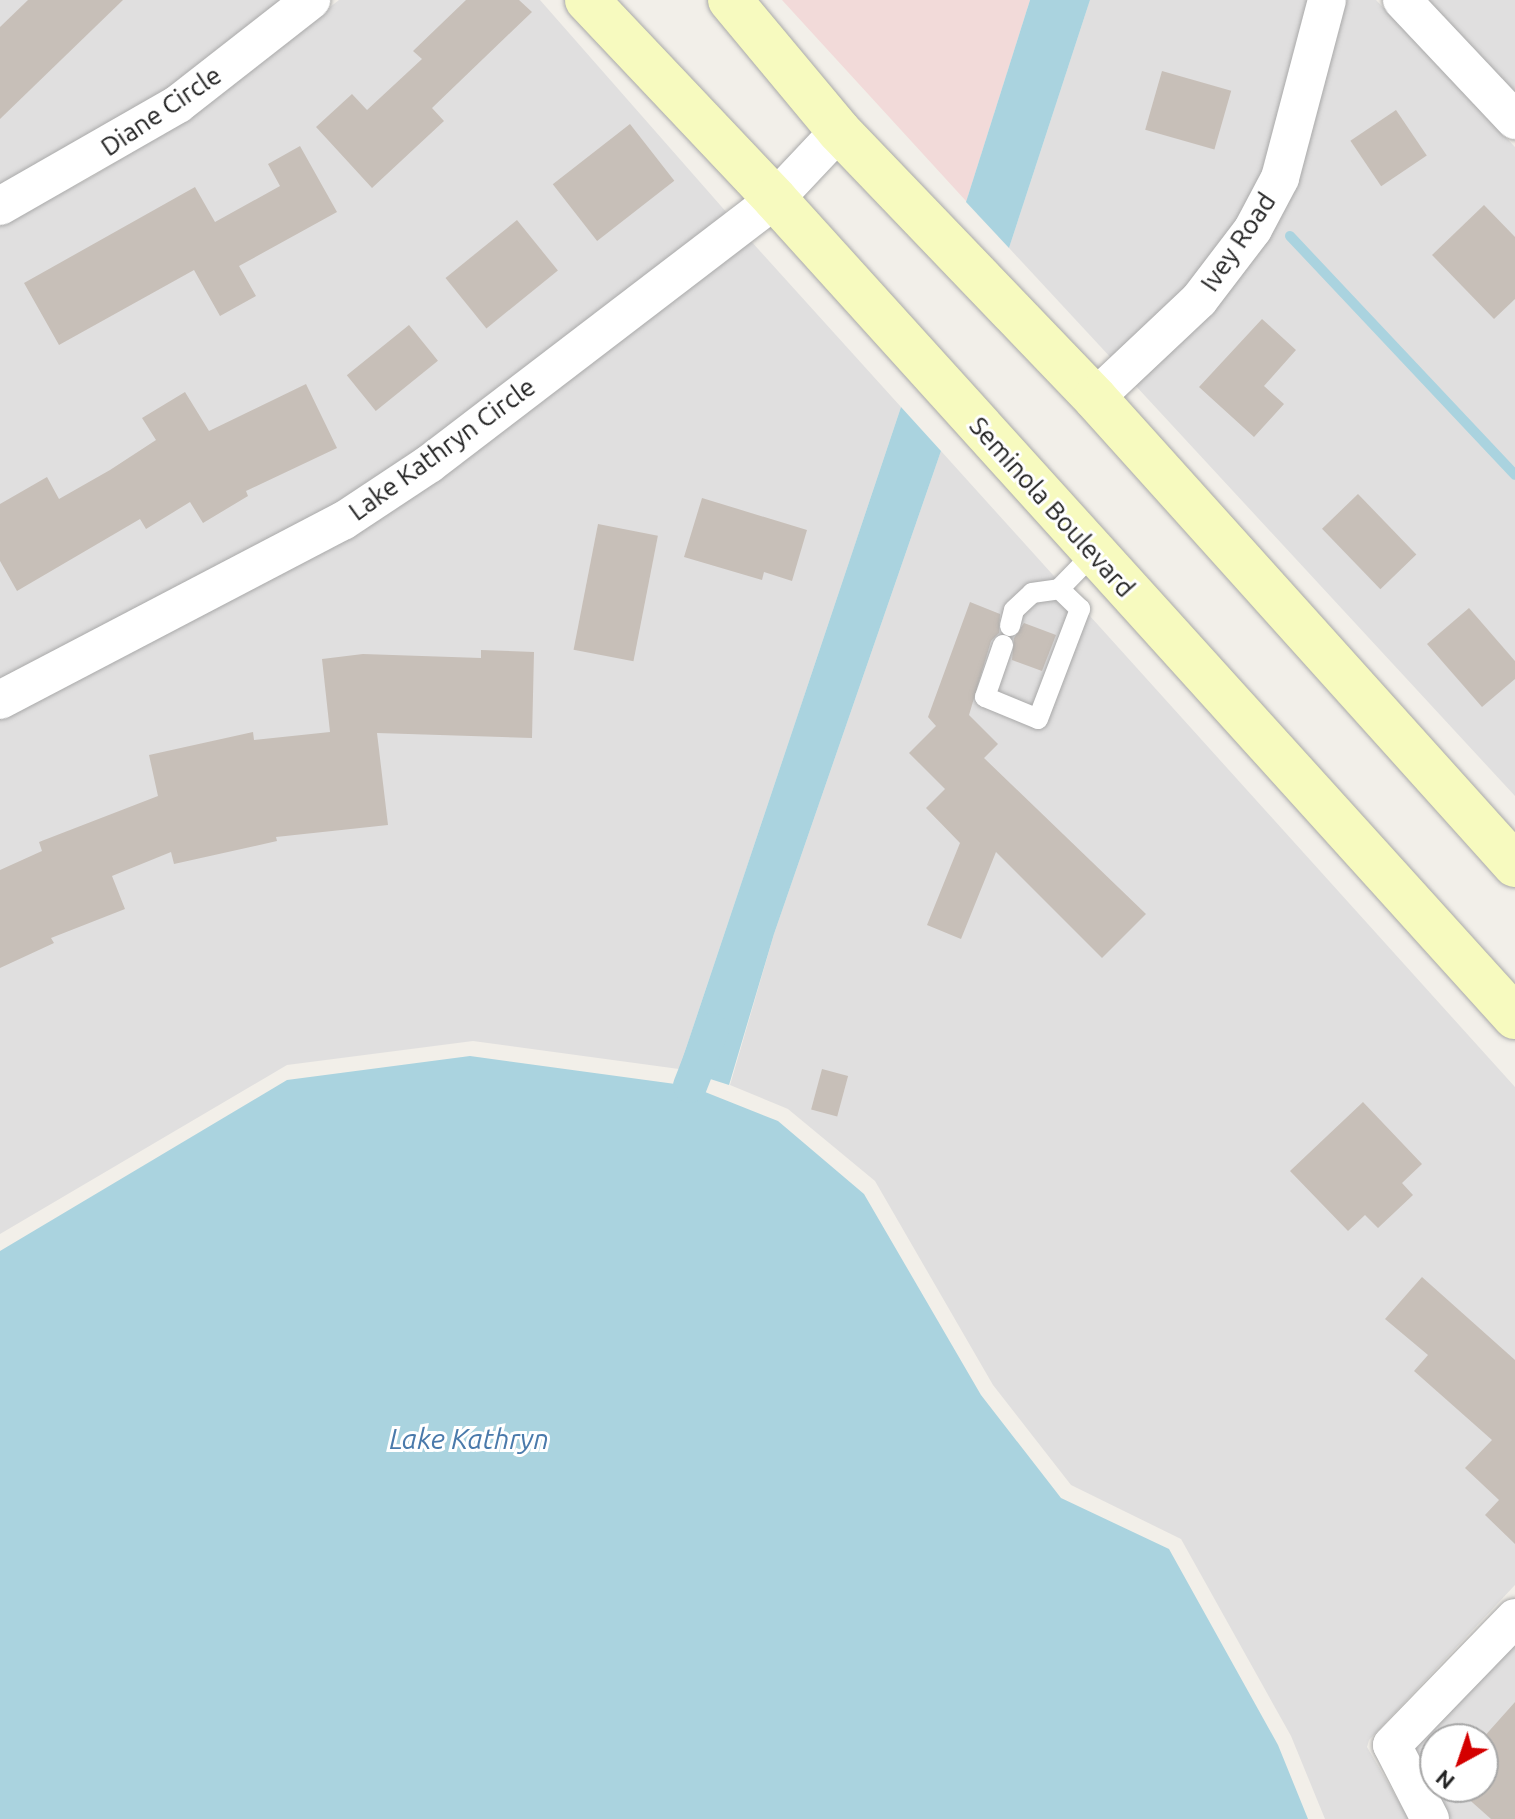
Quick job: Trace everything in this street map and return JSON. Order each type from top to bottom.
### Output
[{"type":"main road","name":"Seminola Boulevard","points":[[587,0],[775,199],[1515,1017]]},
{"type":"main road","points":[[730,0],[839,131],[1095,398],[1515,865]]},
{"type":"street","name":"Diane Circle","points":[[0,206],[82,163],[178,104],[311,0]]},
{"type":"street","name":"Ivey Road","points":[[1095,398],[1199,300],[1253,229],[1280,178],[1327,0]]},
{"type":"street","points":[[1402,0],[1515,120]]},
{"type":"street","name":"Lake Kathryn Circle","points":[[0,700],[343,521],[429,464],[775,199],[839,131]]},
{"type":"street","points":[[1430,1819],[1392,1745],[1515,1618]]},
{"type":"lane","points":[[1059,589],[1080,609],[1038,719],[985,697],[1014,610],[1032,593],[1059,589],[1093,554]]},
{"type":"shaded area","points":[[0,0],[285,0],[169,90],[0,187]]},
{"type":"shaded area","points":[[339,0],[540,0],[728,214],[420,449],[336,505],[0,680],[0,225],[90,178],[188,118]]},
{"type":"shaded area","points":[[782,0],[1030,0],[966,202],[966,201]]},
{"type":"shaded area","points":[[1090,0],[1309,0],[1264,173],[1238,221],[1187,288],[1112,359],[1009,248]]},
{"type":"shaded area","points":[[1344,0],[1376,0],[1515,147],[1515,796],[1134,384],[1211,311],[1269,236]]},
{"type":"shaded area","points":[[1428,0],[1515,0],[1515,93]]},
{"type":"shaded area","points":[[750,240],[901,407],[679,1069],[473,1041],[287,1065],[0,1234],[0,718]]},
{"type":"shaded area","points":[[941,451],[1515,1087],[1515,1585],[1369,1740],[1367,1747],[1409,1819],[1325,1819],[1291,1736],[1181,1539],[1071,1485],[993,1385],[875,1181],[788,1109],[730,1085],[774,934]]},
{"type":"shaded area","points":[[1515,1642],[1515,1819],[1451,1819],[1443,1803],[1499,1803],[1499,1723],[1436,1723]]},
{"type":"shaded area","points":[[1419,1741],[1419,1758],[1413,1747]]},
{"type":"water","points":[[1030,0],[1090,0],[1009,248],[966,202]]},
{"type":"water","points":[[901,407],[941,451],[774,934],[729,1085],[679,1069]]},
{"type":"water","name":"Lake Kathryn","points":[[470,1056],[690,1086],[778,1121],[864,1194],[981,1395],[1061,1498],[1169,1549],[1278,1745],[1308,1819],[0,1819],[0,1251],[287,1080]]},
{"type":"building","points":[[28,0],[123,0],[0,119],[0,27]]},
{"type":"building","points":[[466,0],[519,0],[532,12],[432,108],[444,121],[372,188],[316,127],[352,94],[367,110],[422,59],[413,51]]},
{"type":"building","points":[[1162,71],[1231,91],[1214,149],[1145,130]]},
{"type":"building","points":[[1396,110],[1427,156],[1381,186],[1350,141]]},
{"type":"building","points":[[630,124],[674,181],[597,241],[553,184]]},
{"type":"building","points":[[300,146],[337,212],[239,266],[256,296],[220,316],[194,270],[59,345],[24,283],[195,187],[215,222],[280,186],[268,164]]},
{"type":"building","points":[[1484,205],[1515,237],[1515,299],[1494,319],[1432,255]]},
{"type":"building","points":[[517,220],[558,271],[486,328],[446,278]]},
{"type":"building","points":[[1262,319],[1296,350],[1264,386],[1284,404],[1254,437],[1199,387]]},
{"type":"building","points":[[409,325],[438,361],[376,411],[347,375]]},
{"type":"building","points":[[306,384],[337,448],[246,491],[248,496],[203,523],[190,502],[146,529],[140,519],[17,591],[0,561],[0,504],[47,477],[59,499],[110,470],[156,440],[142,418],[185,392],[209,431]]},
{"type":"building","points":[[1358,494],[1416,554],[1380,589],[1322,529]]},
{"type":"building","points":[[702,498],[807,530],[792,581],[764,572],[762,580],[684,557]]},
{"type":"building","points":[[598,524],[658,536],[633,661],[574,650]]},
{"type":"building","points":[[970,602],[1000,614],[999,633],[991,641],[969,715],[998,744],[984,758],[1146,914],[1102,958],[996,852],[961,939],[927,925],[960,843],[926,808],[945,789],[909,753],[936,726],[928,717]]},
{"type":"building","points":[[1469,608],[1515,661],[1515,679],[1482,707],[1427,644]]},
{"type":"building","points":[[1024,623],[1056,635],[1042,671],[1012,660],[1014,638]]},
{"type":"building","points":[[481,650],[534,652],[532,738],[377,733],[388,825],[276,837],[277,841],[174,864],[171,852],[112,876],[125,909],[51,938],[54,943],[0,968],[0,870],[42,851],[39,842],[158,796],[149,755],[253,732],[254,740],[330,732],[322,659],[363,654],[481,658]]},
{"type":"building","points":[[822,1069],[848,1076],[837,1117],[811,1110]]},
{"type":"building","points":[[1363,1102],[1422,1164],[1402,1183],[1413,1195],[1378,1228],[1365,1215],[1348,1231],[1290,1171]]},
{"type":"building","points":[[1422,1277],[1515,1360],[1515,1544],[1485,1515],[1499,1500],[1465,1468],[1492,1440],[1414,1371],[1428,1355],[1385,1319]]},
{"type":"building","points":[[1515,1702],[1515,1819],[1491,1819],[1473,1803],[1499,1803],[1499,1723],[1496,1723]]},
{"type":"waterway","points":[[1290,236],[1515,475]]},
{"type":"waterway","points":[[690,1086],[712,1030]]}]
